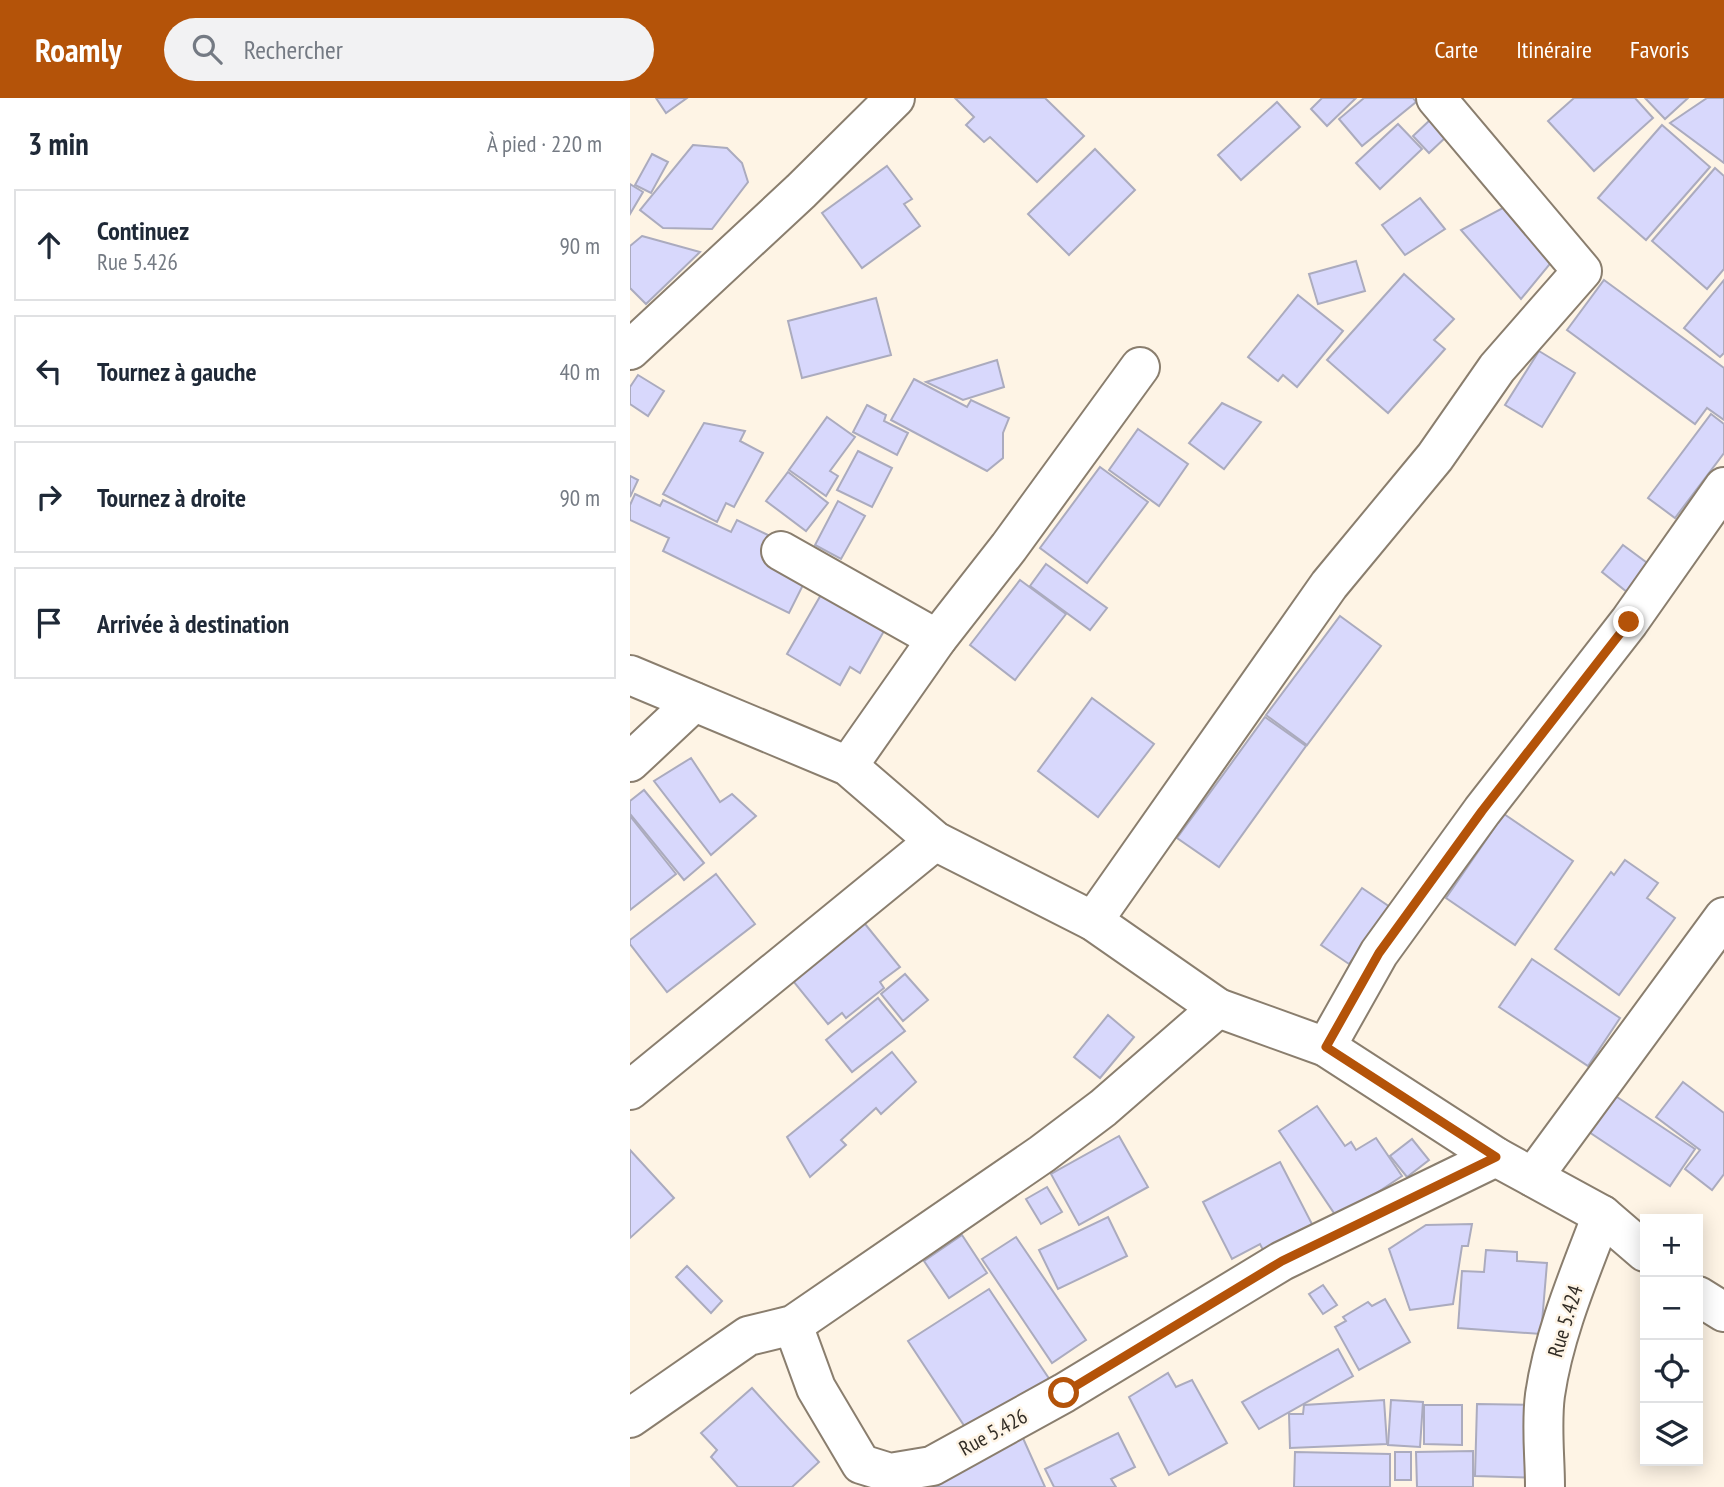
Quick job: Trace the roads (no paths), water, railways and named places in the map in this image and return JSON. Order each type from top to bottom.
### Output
[{"type":"street","points":[[630,350],[801,191],[895,98]]},
{"type":"street","points":[[1093,921],[1329,585],[1434,457],[1497,368],[1582,271],[1436,98]]},
{"type":"street","points":[[848,766],[937,639],[1009,548],[1140,367]]},
{"type":"street","points":[[1326,1047],[1379,953],[1482,811],[1629,622],[1724,487]]},
{"type":"street","points":[[781,551],[937,639]]},
{"type":"street","points":[[630,675],[848,766],[935,841],[1093,921],[1219,1008],[1326,1047],[1496,1157],[1602,1215],[1640,1248]]},
{"type":"street","points":[[630,762],[694,702]]},
{"type":"street","points":[[630,1090],[935,841]]},
{"type":"street","points":[[1534,1177],[1724,918]]},
{"type":"street","points":[[630,1418],[748,1336],[793,1325],[1042,1154],[1103,1108],[1219,1008]]},
{"type":"street","name":"Rue 5.426","points":[[793,1325],[816,1388],[861,1464],[890,1473],[932,1466],[1064,1393],[1282,1261],[1496,1157]]},
{"type":"street","name":"Rue 5.424","points":[[1545,1487],[1545,1397],[1553,1357],[1574,1287],[1602,1215]]},
{"type":"street","points":[[1703,1299],[1724,1312]]}]
